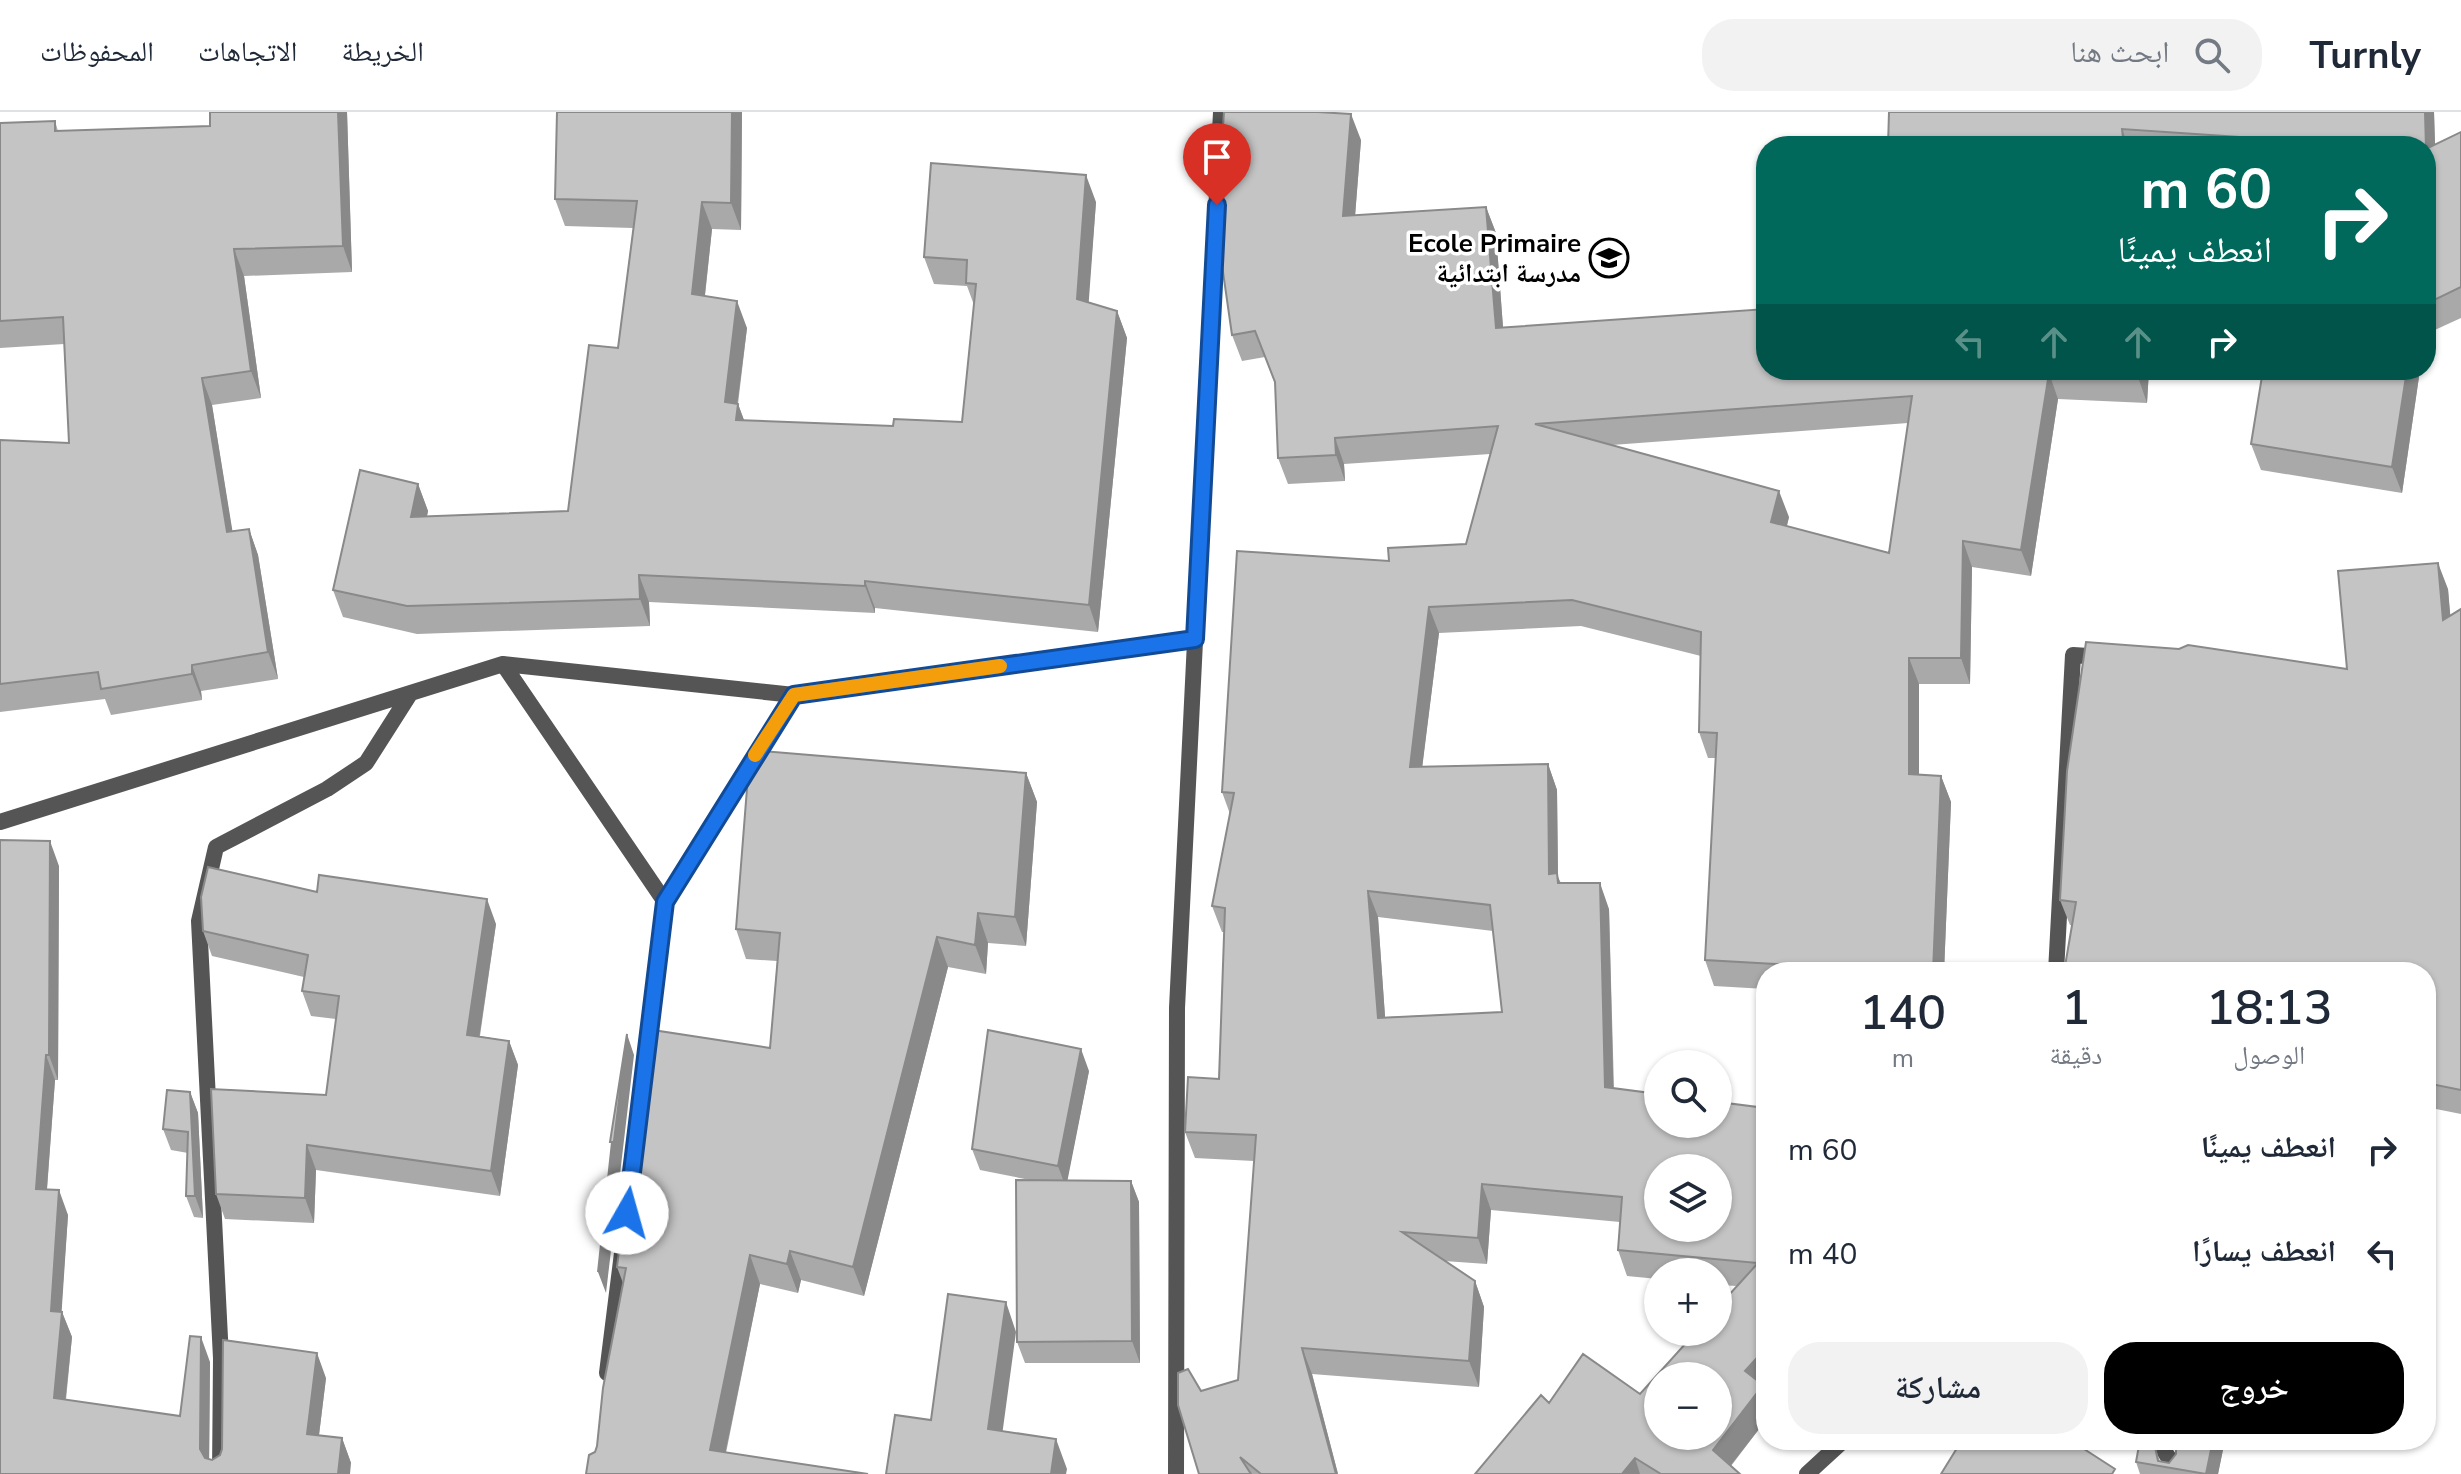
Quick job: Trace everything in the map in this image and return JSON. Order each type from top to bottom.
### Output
[{"type":"street","points":[[1176,1474],[1177,1008],[1221,112]]},
{"type":"street","points":[[0,822],[503,664],[794,695],[1195,639]]},
{"type":"street","points":[[2057,962],[2073,655],[2117,658]]},
{"type":"street","points":[[503,664],[665,902]]},
{"type":"street","points":[[220,1474],[221,1358],[199,921],[216,847],[327,789],[366,763],[410,694]]},
{"type":"street","points":[[644,1073],[665,902],[794,695]]},
{"type":"street","points":[[606,1383],[623,1244]]},
{"type":"street","points":[[1807,1474],[1833,1450]]},
{"type":"street","points":[[2164,1450],[2174,1466],[2173,1474]]},
{"type":"building","points":[[210,112],[338,112],[343,246],[234,249],[251,371],[202,378],[227,532],[249,529],[268,652],[192,665],[192,674],[101,689],[98,672],[0,684],[0,440],[69,443],[63,317],[0,321],[0,123],[55,121],[55,131],[210,126]]},
{"type":"building","points":[[557,112],[732,112],[731,203],[702,202],[692,294],[737,301],[725,402],[738,404],[736,420],[893,426],[894,419],[962,422],[976,284],[966,283],[967,260],[924,257],[931,163],[1086,175],[1077,299],[1117,311],[1089,605],[865,581],[865,586],[639,575],[640,599],[407,606],[333,590],[360,470],[418,484],[411,517],[568,511],[589,345],[618,348],[637,201],[555,199]]},
{"type":"building","points":[[1224,112],[1351,114],[1343,216],[1486,207],[1496,328],[1756,310],[1756,380],[2048,380],[2021,550],[1963,541],[1961,658],[1909,658],[1909,774],[1941,776],[1933,962],[1756,963],[1705,960],[1717,733],[1699,732],[1701,632],[1572,600],[1429,607],[1410,767],[1548,764],[1549,874],[1557,873],[1558,883],[1600,883],[1605,1087],[1644,1092],[1644,1138],[1732,1138],[1732,1104],[1756,1107],[1756,1263],[1732,1261],[1732,1258],[1618,1250],[1622,1197],[1482,1184],[1478,1238],[1402,1232],[1475,1281],[1469,1361],[1302,1348],[1336,1474],[1261,1474],[1240,1457],[1251,1474],[1199,1474],[1178,1405],[1178,1373],[1188,1369],[1201,1391],[1238,1380],[1256,1135],[1185,1132],[1188,1077],[1219,1079],[1225,908],[1212,906],[1234,793],[1222,792],[1237,551],[1389,561],[1388,548],[1466,544],[1498,426],[1335,438],[1336,455],[1278,458],[1275,382],[1255,331],[1232,335],[1216,223]],"holes":[[[1912,396],[1889,553],[1771,522],[1779,491],[1535,424]],[[1368,891],[1490,905],[1502,1012],[1378,1018]]]},
{"type":"building","points":[[1889,112],[2425,112],[2426,136],[2225,136],[2122,129],[2123,136],[1888,136]]},
{"type":"building","points":[[2461,132],[2461,287],[2436,299],[2436,144]]},
{"type":"building","points":[[2261,380],[2405,380],[2392,467],[2251,444]]},
{"type":"building","points":[[2438,563],[2443,620],[2461,609],[2461,1090],[2436,1085],[2436,962],[2066,962],[2076,902],[2060,900],[2067,771],[2086,642],[2179,649],[2188,645],[2347,669],[2338,571]]},
{"type":"building","points":[[750,750],[1026,773],[1015,917],[978,913],[975,945],[937,937],[853,1267],[790,1251],[787,1264],[750,1255],[710,1450],[868,1474],[586,1474],[589,1455],[595,1452],[597,1446],[603,1388],[626,1268],[617,1267],[646,1029],[770,1048],[780,933],[736,929]]},
{"type":"building","points":[[0,840],[50,841],[49,1055],[46,1055],[36,1189],[59,1190],[51,1311],[62,1312],[54,1398],[180,1416],[190,1336],[201,1337],[200,1449],[205,1458],[212,1460],[220,1455],[222,1449],[223,1340],[317,1353],[307,1434],[342,1438],[338,1474],[0,1474]]},
{"type":"building","points":[[208,867],[317,892],[319,875],[487,899],[467,1035],[509,1041],[491,1171],[307,1145],[305,1198],[216,1194],[211,1089],[326,1095],[339,996],[302,991],[308,955],[203,931],[201,897]]},
{"type":"building","points":[[988,1030],[1081,1049],[1058,1166],[972,1149]]},
{"type":"building","points":[[627,1034],[598,1272],[610,1142]]},
{"type":"building","points":[[167,1090],[190,1092],[195,1196],[186,1196],[188,1132],[163,1129]]},
{"type":"building","points":[[1016,1180],[1131,1181],[1132,1341],[1017,1342]]},
{"type":"building","points":[[1756,1265],[1756,1359],[1745,1371],[1756,1380],[1756,1394],[1732,1425],[1732,1362],[1669,1362],[1683,1346],[1732,1346],[1732,1292]]},
{"type":"building","points":[[948,1294],[1006,1302],[988,1429],[1056,1439],[1051,1474],[886,1474],[895,1415],[931,1420]]},
{"type":"building","points":[[1583,1354],[1640,1394],[1644,1390],[1644,1450],[1713,1450],[1740,1474],[1661,1474],[1635,1458],[1622,1474],[1475,1474],[1541,1395],[1549,1403]]},
{"type":"building","points":[[1956,1450],[2086,1450],[2115,1469],[2112,1474],[1941,1474]]},
{"type":"building","points":[[2138,1450],[2156,1450],[2158,1461],[2169,1463],[2176,1450],[2211,1450],[2206,1474],[2136,1462]]},
{"type":"slow traffic","points":[[755,755],[794,695],[1000,666]]},
{"type":"place","name":"Ecole Primaire مدرسة ابتدائية","points":[[1609,258]]},
{"type":"route","points":[[627,1213],[665,902],[794,695],[1195,639],[1217,205]]}]
